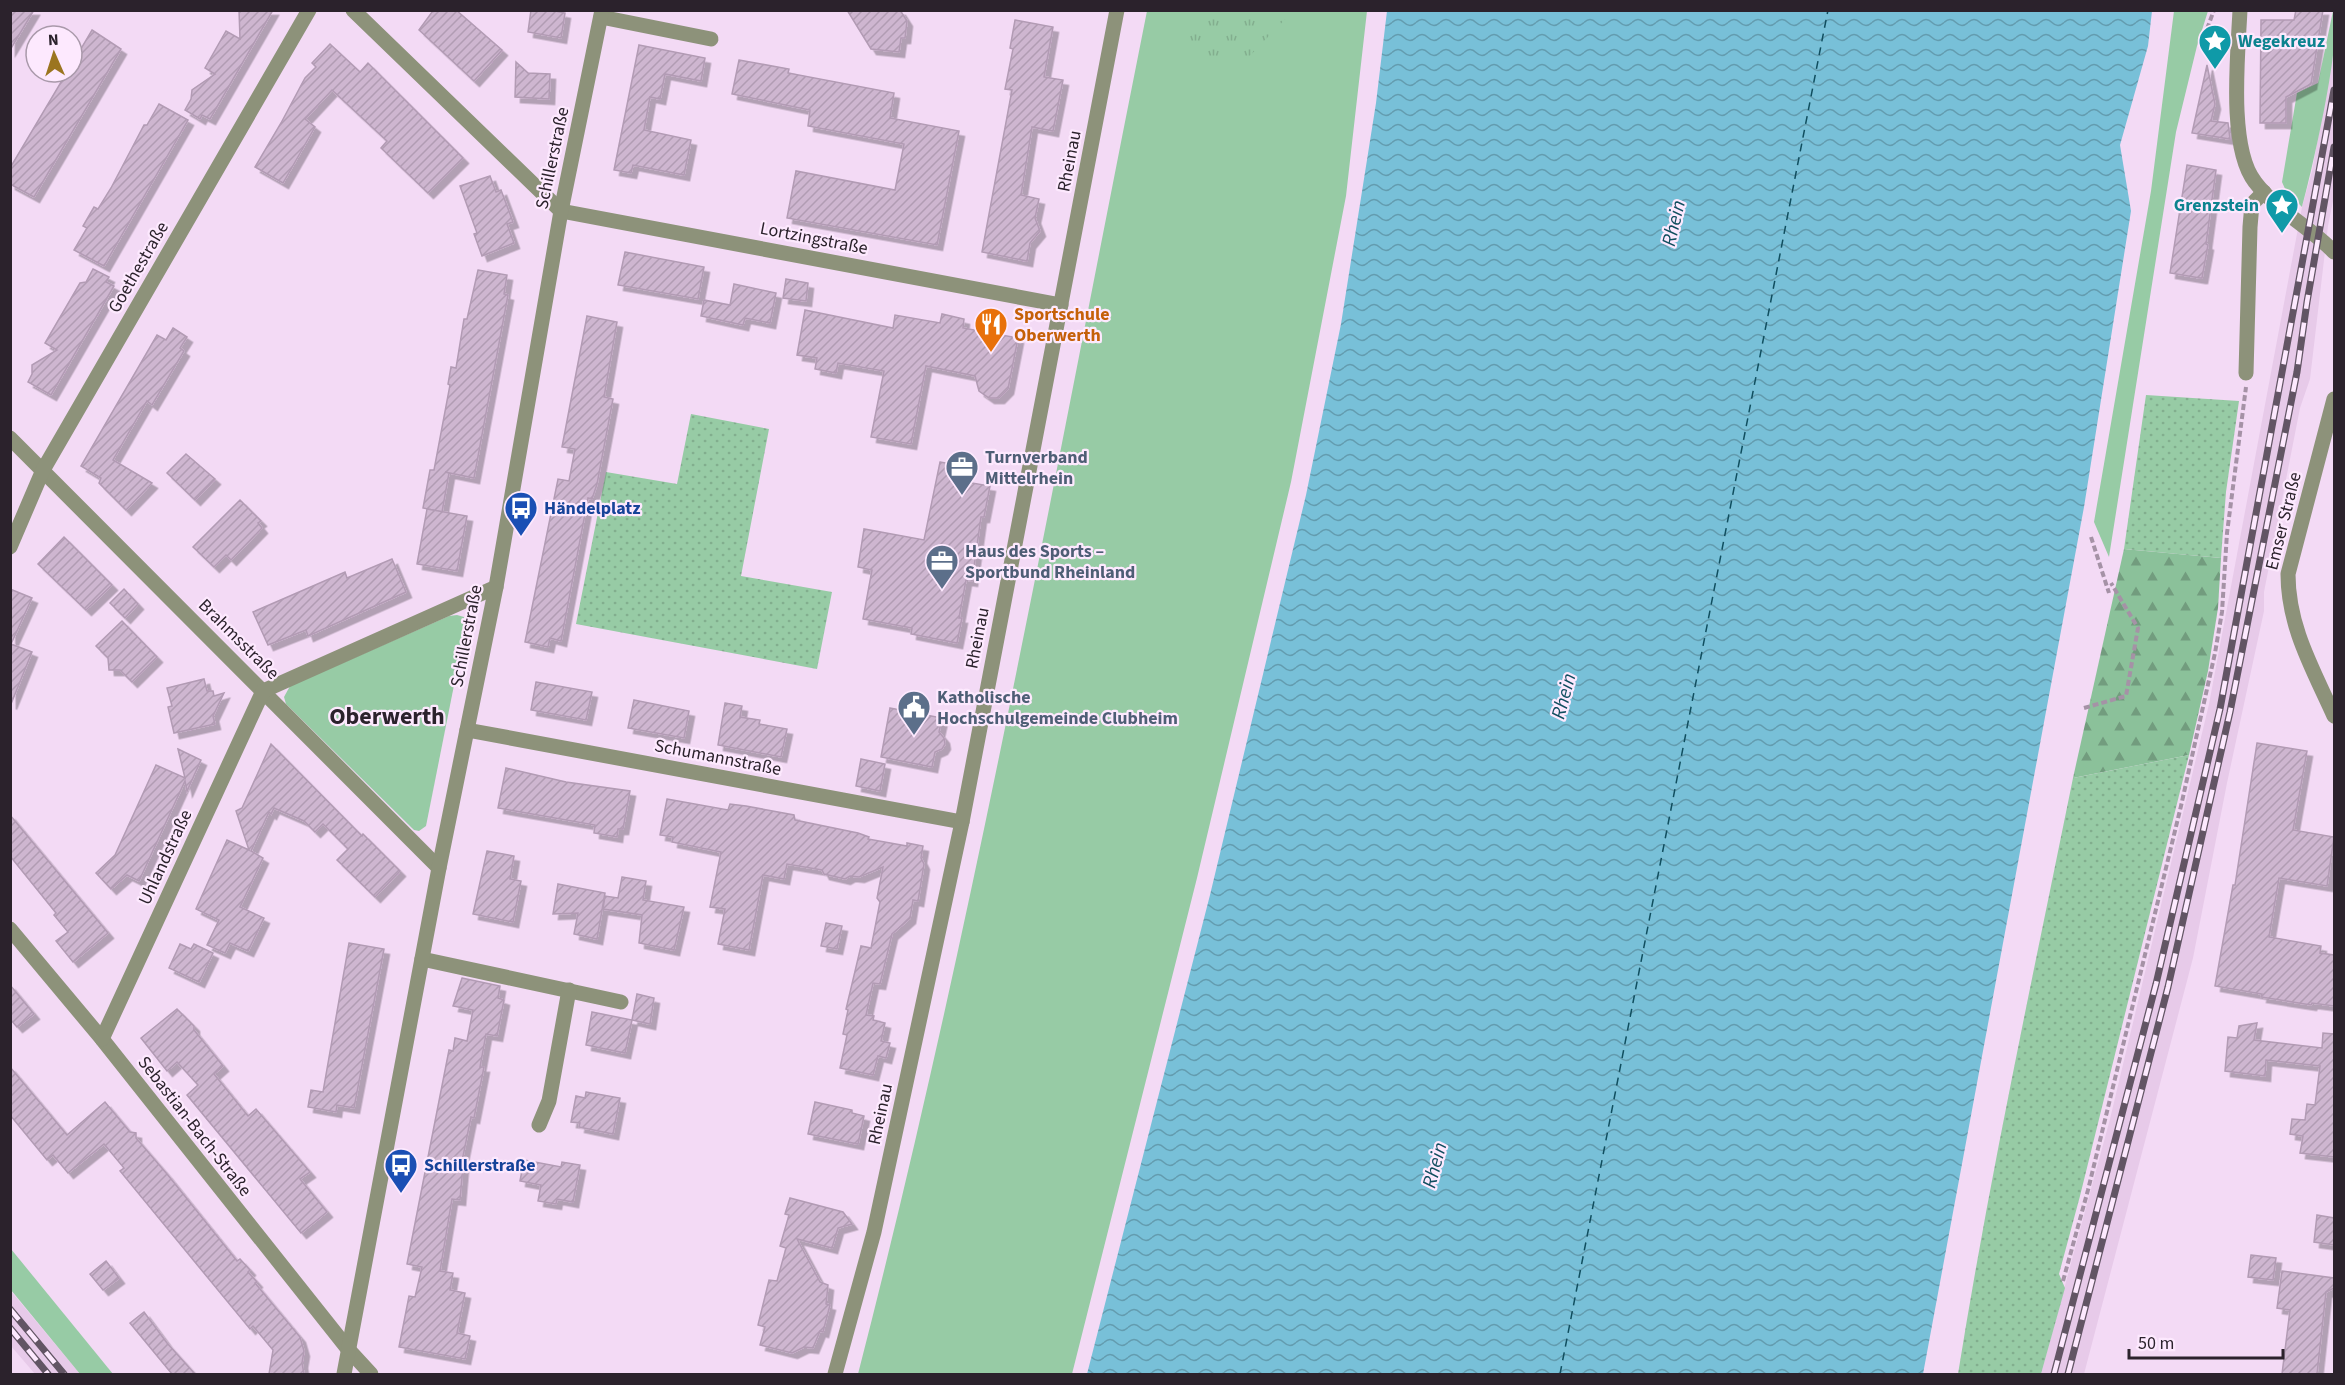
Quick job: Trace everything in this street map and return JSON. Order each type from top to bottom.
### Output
[{"type":"street","name":"Goethestraße","points":[[10,547],[44,470],[309,10]]},
{"type":"street","points":[[353,10],[561,211]]},
{"type":"street","name":"Rheinau","points":[[835,1374],[874,1232],[962,822],[1117,10]]},
{"type":"street","points":[[2240,10],[2238,108],[2240,145],[2254,182],[2285,213],[2334,252]]},
{"type":"street","points":[[601,14],[711,39]]},
{"type":"street","name":"Schillerstraße","points":[[344,1374],[439,868],[496,587],[561,211],[601,14]]},
{"type":"street","points":[[2246,373],[2252,204],[2264,192]]},
{"type":"street","name":"Lortzingstraße","points":[[561,211],[1061,305]]},
{"type":"street","name":"Emser Straße","points":[[2334,399],[2288,574],[2288,597],[2294,626],[2334,716]]},
{"type":"street","name":"Brahmsstraße","points":[[10,438],[439,868]]},
{"type":"street","points":[[263,691],[496,587]]},
{"type":"street","name":"Uhlandstraße","points":[[102,1039],[263,691]]},
{"type":"street","name":"Schumannstraße","points":[[467,730],[962,822]]},
{"type":"street","name":"Sebastian-Bach-Straße","points":[[10,929],[102,1039],[348,1349],[371,1374]]},
{"type":"street","points":[[422,959],[621,1002]]},
{"type":"street","points":[[539,1125],[549,1101],[569,990]]},
{"type":"path","points":[[2207,29],[2214,10]]},
{"type":"path","points":[[2062,1281],[2088,1190],[2181,806],[2215,653],[2222,612],[2228,522],[2244,415],[2246,373]]},
{"type":"path","points":[[2091,537],[2109,593]]},
{"type":"path","points":[[2084,708],[2126,696],[2138,628],[2111,583]]},
{"type":"shaded area","points":[[2334,48],[2334,196],[2328,226],[2310,379],[2300,408],[2264,592],[2264,611],[2193,958],[2084,1374],[2041,1374],[2110,1119],[2209,704]]},
{"type":"shaded area","points":[[10,1290],[80,1374],[35,1374],[11,1346]]},
{"type":"green space","points":[[1190,10],[1293,11],[1243,63],[1184,60]]},
{"type":"green space","points":[[1147,11],[1367,11],[1346,196],[1291,482],[1197,878],[1072,1374],[858,1374],[900,1205],[976,865]]},
{"type":"green space","points":[[2174,11],[2208,11],[2176,132],[2109,557],[2094,522],[2151,191]]},
{"type":"green space","points":[[2333,11],[2334,46],[2330,74],[2319,136],[2302,207],[2286,191],[2282,182],[2297,93],[2318,83]]},
{"type":"green space","points":[[2146,395],[2239,401],[2226,492],[2221,558],[2124,549]]},
{"type":"green space","points":[[691,414],[769,429],[741,576],[832,592],[817,669],[576,624],[606,472],[677,484]]},
{"type":"green space","points":[[2124,549],[2221,558],[2218,608],[2208,671],[2189,755],[2073,778]]},
{"type":"green space","points":[[449,616],[464,617],[466,625],[426,826],[419,831],[414,830],[286,704],[284,697],[290,686]]},
{"type":"green space","points":[[2189,755],[2059,1274],[2065,1288],[2041,1374],[1958,1374],[1998,1150],[2073,778]]},
{"type":"green space","points":[[10,1249],[113,1374],[80,1374],[11,1290]]},
{"type":"water","name":"Rhein","points":[[1387,11],[2152,11],[2148,46],[2120,145],[2131,211],[2084,507],[1923,1374],[1087,1374],[1210,895],[1306,495],[1341,324],[1376,103]]},
{"type":"building","points":[[10,10],[34,10],[24,24],[10,50]]},
{"type":"building","points":[[239,10],[273,10],[210,119],[202,115],[200,119],[185,110],[191,99],[192,90],[215,74],[205,68],[226,31],[240,39]]},
{"type":"building","points":[[456,10],[502,50],[474,81],[419,30],[432,12]]},
{"type":"building","points":[[531,10],[565,13],[561,38],[528,32]]},
{"type":"building","points":[[847,10],[900,10],[907,21],[905,38],[901,38],[899,52],[871,49]]},
{"type":"building","points":[[2296,10],[2323,10],[2311,84],[2286,97],[2286,123],[2260,123],[2261,20],[2294,20]]},
{"type":"building","points":[[1015,20],[1053,27],[1044,77],[1063,80],[1053,131],[1032,127],[1021,195],[1039,199],[1035,218],[1040,231],[1030,243],[1027,261],[982,252],[1012,90],[1005,89],[1013,49],[1010,48]]},
{"type":"building","points":[[92,30],[121,49],[34,197],[10,184],[10,168],[60,84],[84,84],[84,44]]},
{"type":"building","points":[[330,44],[360,72],[368,63],[463,158],[428,193],[381,148],[387,141],[332,90],[305,119],[315,127],[283,183],[255,167],[305,78],[316,67],[312,63]]},
{"type":"building","points":[[639,45],[705,58],[701,81],[665,74],[660,99],[650,97],[644,130],[691,140],[684,175],[633,165],[631,173],[614,170]]},
{"type":"building","points":[[739,60],[789,69],[788,73],[894,93],[890,118],[959,131],[937,245],[787,218],[796,171],[895,190],[904,144],[808,126],[810,110],[732,94]]},
{"type":"building","points":[[516,62],[528,73],[550,74],[549,99],[515,97]]},
{"type":"building","points":[[2207,65],[2215,104],[2211,121],[2228,123],[2230,139],[2192,133]]},
{"type":"building","points":[[159,104],[188,120],[104,266],[74,250],[87,228],[83,226],[94,207],[98,209],[144,125],[147,125]]},
{"type":"building","points":[[2187,165],[2216,170],[2202,278],[2170,273]]},
{"type":"building","points":[[490,176],[496,192],[501,190],[513,222],[507,224],[514,243],[482,256],[474,234],[477,233],[460,186]]},
{"type":"building","points":[[625,252],[704,267],[698,299],[618,285]]},
{"type":"building","points":[[93,269],[109,277],[106,282],[114,286],[51,395],[28,382],[32,374],[32,365],[57,350],[45,343],[80,283],[86,282]]},
{"type":"building","points":[[478,270],[507,275],[504,294],[508,295],[474,478],[445,472],[449,473],[442,512],[423,508],[430,470],[434,470],[450,385],[448,384],[451,367],[456,368],[464,319],[467,319]]},
{"type":"building","points":[[786,279],[808,283],[806,301],[783,298]]},
{"type":"building","points":[[734,284],[776,293],[770,323],[745,318],[743,325],[701,316],[704,300],[730,305]]},
{"type":"building","points":[[805,310],[893,328],[895,315],[940,323],[942,314],[964,319],[963,328],[1018,338],[1008,389],[999,398],[989,398],[979,391],[975,376],[926,366],[911,444],[871,437],[884,371],[838,363],[836,373],[815,369],[817,358],[797,355]]},
{"type":"building","points":[[587,316],[617,322],[604,397],[613,399],[597,484],[592,499],[588,498],[561,641],[550,638],[548,647],[525,642],[558,479],[569,481],[575,449],[562,447]]},
{"type":"building","points":[[173,328],[187,337],[180,348],[184,351],[152,405],[147,401],[113,460],[152,483],[126,510],[99,483],[101,478],[81,466],[157,335],[166,340]]},
{"type":"building","points":[[186,454],[215,479],[195,500],[167,473]]},
{"type":"building","points":[[940,462],[962,466],[960,481],[990,486],[984,517],[981,517],[972,581],[966,580],[957,643],[911,634],[912,628],[863,619],[872,570],[858,567],[864,529],[924,540]]},
{"type":"building","points":[[240,500],[261,521],[258,523],[262,528],[231,560],[226,555],[214,567],[193,547]]},
{"type":"building","points":[[427,509],[467,516],[457,571],[417,564]]},
{"type":"building","points":[[64,537],[112,585],[86,610],[38,564]]},
{"type":"building","points":[[392,559],[406,592],[308,636],[306,630],[268,645],[253,612],[345,572],[347,578]]},
{"type":"building","points":[[10,589],[32,598],[11,644],[32,652],[11,704]]},
{"type":"building","points":[[124,589],[138,604],[125,618],[110,603]]},
{"type":"building","points":[[122,621],[157,657],[132,682],[120,670],[109,670],[108,658],[96,646]]},
{"type":"building","points":[[204,679],[207,691],[213,691],[214,696],[224,693],[213,716],[215,724],[174,733],[168,707],[172,706],[167,688]]},
{"type":"building","points":[[536,682],[592,692],[586,720],[531,710]]},
{"type":"building","points":[[634,700],[689,711],[684,738],[628,728]]},
{"type":"building","points":[[725,703],[742,706],[740,717],[760,720],[759,724],[787,729],[781,757],[718,745]]},
{"type":"building","name":"Katholische Hochschulgemeinde Clubheim","points":[[890,708],[942,718],[939,732],[945,744],[942,749],[935,752],[932,767],[881,757]]},
{"type":"building","points":[[2257,743],[2307,751],[2293,830],[2334,837],[2327,886],[2279,878],[2269,937],[2321,946],[2320,953],[2334,955],[2334,1006],[2312,1003],[2311,1005],[2261,997],[2262,994],[2215,986],[2233,885],[2235,885]]},
{"type":"building","points":[[271,744],[400,871],[375,897],[337,860],[348,849],[323,824],[315,832],[304,821],[274,808],[271,814],[269,812],[251,851],[263,858],[240,907],[264,918],[248,951],[230,943],[225,953],[207,945],[219,920],[196,909],[227,840],[249,850],[236,811],[242,808]]},
{"type":"building","points":[[178,749],[201,760],[187,791],[185,781],[139,881],[127,875],[111,889],[96,873],[115,855],[156,765],[185,778]]},
{"type":"building","points":[[861,759],[885,764],[880,791],[856,786]]},
{"type":"building","points":[[506,768],[566,782],[630,791],[623,829],[618,829],[617,837],[594,833],[595,825],[498,808]]},
{"type":"building","points":[[667,799],[728,810],[730,804],[746,806],[794,815],[795,820],[858,833],[869,837],[868,839],[907,846],[907,843],[923,846],[921,858],[924,864],[918,901],[913,900],[910,918],[892,934],[880,984],[873,983],[866,1015],[874,1016],[873,1020],[885,1023],[881,1041],[890,1043],[886,1058],[878,1056],[873,1075],[840,1068],[847,1035],[843,1034],[848,1010],[846,1009],[861,946],[871,948],[880,902],[877,898],[883,867],[859,877],[850,876],[845,879],[824,874],[822,870],[787,864],[784,879],[763,875],[749,950],[718,944],[725,909],[710,907],[721,852],[672,842],[673,837],[660,835]]},
{"type":"building","points":[[10,815],[108,933],[73,962],[56,941],[68,932],[54,915],[56,913],[10,856]]},
{"type":"building","points":[[487,851],[514,856],[510,879],[521,881],[513,922],[473,914]]},
{"type":"building","points":[[622,877],[646,881],[643,900],[684,907],[674,950],[639,943],[642,915],[603,909],[605,896],[618,898]]},
{"type":"building","points":[[558,884],[605,893],[597,939],[574,934],[578,913],[553,914]]},
{"type":"building","points":[[826,923],[842,926],[837,949],[821,946]]},
{"type":"building","points":[[349,943],[384,949],[354,1108],[337,1105],[336,1112],[308,1107],[311,1090],[323,1092]]},
{"type":"building","points":[[180,944],[191,949],[194,944],[213,953],[199,982],[169,968]]},
{"type":"building","points":[[462,978],[500,986],[498,998],[504,1000],[497,1036],[486,1034],[480,1067],[484,1067],[474,1118],[471,1117],[461,1166],[463,1166],[460,1200],[452,1199],[440,1271],[453,1273],[450,1290],[465,1293],[457,1333],[470,1336],[465,1359],[399,1347],[409,1296],[415,1297],[422,1267],[407,1264],[449,1050],[453,1051],[455,1038],[467,1041],[473,1010],[453,1006]]},
{"type":"building","points":[[10,985],[34,1014],[17,1027],[10,1019]]},
{"type":"building","points":[[637,994],[654,998],[650,1024],[632,1020]]},
{"type":"building","points":[[177,1009],[194,1026],[194,1030],[223,1066],[214,1074],[248,1116],[256,1109],[310,1172],[300,1179],[327,1212],[301,1233],[187,1095],[198,1085],[177,1062],[167,1071],[141,1038]]},
{"type":"building","points":[[592,1012],[632,1020],[625,1053],[586,1045]]},
{"type":"building","points":[[2257,1023],[2254,1040],[2322,1048],[2323,1033],[2334,1034],[2334,1157],[2300,1153],[2303,1136],[2290,1134],[2292,1119],[2305,1120],[2307,1104],[2315,1105],[2320,1066],[2266,1060],[2265,1076],[2225,1071],[2228,1037],[2237,1038],[2239,1026]]},
{"type":"building","points":[[10,1067],[67,1135],[105,1102],[130,1132],[136,1133],[136,1138],[237,1261],[240,1259],[250,1270],[248,1272],[257,1282],[255,1283],[300,1337],[304,1351],[302,1363],[304,1374],[269,1374],[273,1350],[253,1326],[250,1329],[120,1171],[124,1168],[104,1144],[68,1173],[53,1155],[47,1160],[10,1115]]},
{"type":"building","points":[[586,1092],[620,1098],[613,1134],[579,1127],[580,1123],[571,1122],[576,1096],[585,1098]]},
{"type":"building","points":[[815,1102],[852,1110],[852,1113],[864,1116],[858,1144],[808,1134]]},
{"type":"building","points":[[524,1160],[561,1167],[562,1162],[580,1165],[573,1202],[557,1199],[556,1204],[538,1201],[541,1185],[520,1181]]},
{"type":"building","points":[[790,1198],[843,1212],[852,1224],[838,1228],[832,1248],[797,1239],[820,1282],[828,1285],[826,1304],[830,1305],[823,1332],[820,1331],[813,1348],[804,1347],[792,1353],[760,1345],[765,1327],[758,1325],[769,1280],[777,1281],[786,1248],[780,1246],[789,1215],[785,1214]]},
{"type":"building","points":[[2317,1215],[2334,1218],[2334,1245],[2314,1242]]},
{"type":"building","points":[[2251,1255],[2276,1258],[2273,1280],[2248,1277]]},
{"type":"building","points":[[106,1261],[119,1278],[103,1290],[90,1274]]},
{"type":"building","points":[[2282,1271],[2334,1278],[2334,1288],[2326,1292],[2317,1374],[2282,1374],[2290,1310],[2277,1308]]},
{"type":"building","points":[[144,1312],[167,1343],[195,1374],[172,1374],[130,1323]]},
{"type":"ferry route","points":[[1560,1374],[1828,10]]},
{"type":"railway","points":[[2054,1374],[2156,984],[2220,709],[2334,90]]},
{"type":"railway","points":[[2068,1374],[2168,987],[2230,712],[2297,372],[2334,147]]},
{"type":"railway","points":[[10,1309],[64,1374]]},
{"type":"railway","points":[[10,1328],[48,1374]]},
{"type":"place","name":"Wegekreuz","points":[[2215,70]]},
{"type":"place","name":"Grenzstein","points":[[2282,234]]},
{"type":"place","name":"Sportschule Oberwerth","points":[[991,353]]},
{"type":"place","name":"Turnverband Mittelrhein","points":[[962,496]]},
{"type":"place","name":"Händelplatz","points":[[521,537]]},
{"type":"place","name":"Haus des Sports – Sportbund Rheinland","points":[[942,590]]},
{"type":"place","name":"Katholische Hochschulgemeinde Clubheim","points":[[914,736]]},
{"type":"place","name":"Schillerstraße","points":[[401,1194]]},
{"type":"district","name":"Oberwerth","points":[[387,716]]}]
